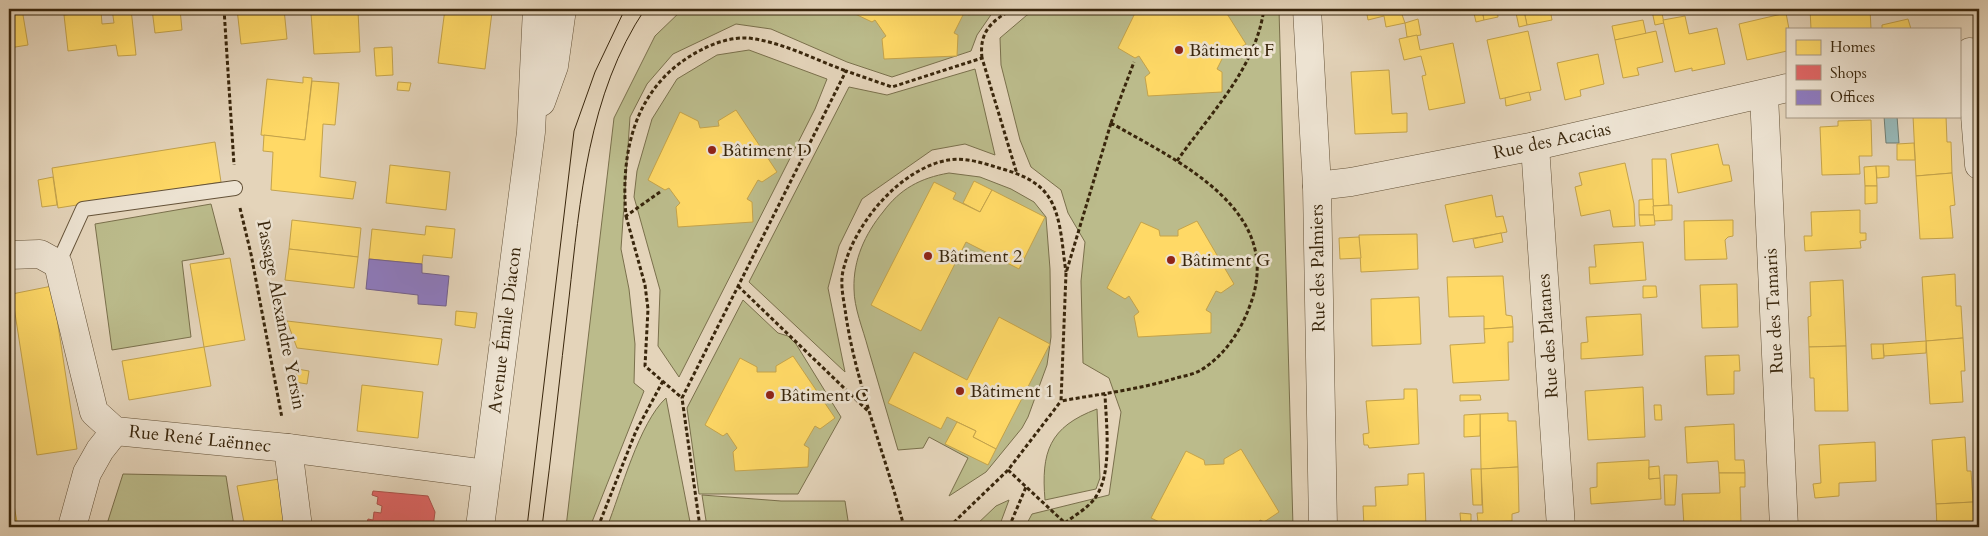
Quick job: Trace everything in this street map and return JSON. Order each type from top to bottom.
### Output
[{"type":"street","name":"Avenue Émile Diacon","points":[[480,527],[531,132],[537,9]]},
{"type":"street","name":"Avenue Émile Diacon","points":[[554,66],[562,9]]},
{"type":"street","name":"Avenue Émile Diacon","points":[[531,132],[554,66],[582,9]]},
{"type":"street","name":"Rue des Palmiers","points":[[1307,9],[1317,186],[1323,527]]},
{"type":"street","points":[[1970,52],[1979,165]]},
{"type":"street","name":"Rue des Acacias","points":[[1317,186],[1351,182],[1535,146],[1776,92]]},
{"type":"street","name":"Rue des Tamaris","points":[[1776,92],[1784,527]]},
{"type":"street","name":"Rue des Platanes","points":[[1535,146],[1560,527]]},
{"type":"street","points":[[9,255],[40,254],[58,264]]},
{"type":"street","name":"Rue René Laënnec","points":[[58,264],[94,412],[115,430],[288,448],[486,474]]},
{"type":"street","points":[[72,527],[87,473],[100,450],[115,430]]},
{"type":"street","points":[[288,448],[298,527]]},
{"type":"lane","points":[[58,264],[83,209],[235,188]]},
{"type":"path","name":"Passage Alexandre Yersin","points":[[224,9],[235,188],[251,254],[288,448]]},
{"type":"path","points":[[1013,9],[995,20],[985,32],[982,40],[982,58],[1017,174]]},
{"type":"path","points":[[1177,161],[1216,112],[1246,65],[1262,21],[1264,9]]},
{"type":"path","points":[[682,398],[646,366],[648,309],[645,285],[626,216],[626,162],[631,132],[640,110],[661,80],[683,59],[716,42],[746,38],[777,44],[892,87],[982,58]]},
{"type":"path","points":[[1066,273],[1111,123],[1134,62]]},
{"type":"path","points":[[700,527],[682,398],[846,71]]},
{"type":"path","points":[[1061,401],[1161,383],[1201,370],[1227,347],[1241,329],[1253,299],[1258,277],[1256,245],[1250,231],[1222,194],[1177,161],[1111,123]]},
{"type":"path","points":[[904,527],[854,361],[842,296],[843,268],[859,233],[875,209],[896,186],[919,170],[948,160],[974,160],[1017,174],[1037,184],[1047,194],[1054,206],[1066,273],[1061,401],[1008,470],[950,527]]},
{"type":"path","points":[[626,216],[660,192]]},
{"type":"path","points":[[738,286],[869,412]]},
{"type":"path","points":[[598,527],[636,431],[663,381]]},
{"type":"path","points":[[1066,523],[1095,498],[1103,482],[1106,461],[1105,394]]},
{"type":"path","points":[[1008,470],[1069,527]]},
{"type":"path","points":[[1009,527],[1026,487]]},
{"type":"green space","points":[[683,9],[995,9],[977,35],[971,51],[892,77],[847,62],[771,29],[736,24],[673,54],[647,84],[630,117],[621,249],[629,289],[635,344],[634,383],[644,391],[590,527],[566,527],[614,118],[655,36]]},
{"type":"green space","points":[[1046,9],[1279,9],[1293,527],[1025,527],[1032,514],[1109,495],[1121,412],[1109,378],[1083,363],[1081,281],[1085,242],[1068,213],[1061,190],[1031,167],[1020,140],[1001,65],[1000,38],[1027,15]]},
{"type":"green space","points":[[749,50],[827,79],[815,109],[679,377],[658,346],[660,290],[634,197],[637,171],[652,119],[677,79],[717,55]]},
{"type":"green space","points":[[975,69],[995,155],[965,144],[932,150],[862,199],[839,246],[828,288],[845,372],[749,282],[849,87],[887,95]]},
{"type":"green space","points":[[949,173],[980,177],[1011,189],[1034,202],[1046,217],[1050,269],[1051,337],[1047,365],[1028,417],[1022,428],[986,472],[949,496],[968,458],[929,437],[923,448],[898,450],[855,304],[854,278],[861,248],[866,238],[877,220],[896,197],[920,181]]},
{"type":"green space","points":[[211,204],[224,254],[182,261],[191,337],[112,350],[95,224]]},
{"type":"green space","points":[[743,300],[778,333],[788,336],[796,344],[841,417],[798,494],[699,494],[687,408]]},
{"type":"green space","points":[[666,398],[691,527],[607,527],[639,441],[656,409]]},
{"type":"green space","points":[[1097,409],[1100,478],[1096,489],[1045,500],[1045,468],[1047,455],[1052,443],[1058,433],[1068,424]]},
{"type":"green space","points":[[123,474],[226,476],[234,527],[106,527]]},
{"type":"green space","points":[[702,495],[781,501],[845,501],[849,527],[707,527]]},
{"type":"green space","points":[[1009,500],[999,527],[974,527],[996,506]]},
{"type":"water","points":[[1884,118],[1897,118],[1899,143],[1886,143]]},
{"type":"building: Homes","points":[[9,9],[22,9],[28,45],[9,48]]},
{"type":"building: Homes","points":[[112,9],[131,9],[136,55],[118,56],[116,45],[68,51],[64,15],[101,11],[102,24],[114,23]]},
{"type":"building: Homes","points":[[152,9],[180,9],[182,30],[155,33]]},
{"type":"building: Homes","points":[[237,9],[284,9],[287,39],[241,44]]},
{"type":"building: Homes","points":[[300,9],[358,11],[360,52],[314,54],[311,13],[300,14]]},
{"type":"building: Homes","points":[[445,9],[472,9],[492,12],[485,69],[438,63]]},
{"type":"building: Homes","points":[[856,9],[980,9],[969,15],[964,13],[954,33],[958,35],[957,56],[884,59],[882,39],[886,36],[875,20],[872,22],[853,13]]},
{"type":"building: Homes","name":"Bâtiment F","points":[[1137,9],[1224,9],[1246,44],[1229,55],[1225,53],[1217,69],[1222,72],[1222,92],[1148,96],[1145,77],[1150,73],[1139,56],[1135,58],[1118,48]]},
{"type":"building: Homes","points":[[1366,9],[1400,9],[1405,23],[1386,27],[1384,16],[1368,20]]},
{"type":"building: Homes","points":[[1473,9],[1482,9],[1484,20],[1476,22]]},
{"type":"building: Homes","points":[[1482,9],[1497,9],[1498,17],[1484,20]]},
{"type":"building: Homes","points":[[1550,9],[1552,20],[1527,25],[1524,11]]},
{"type":"building: Homes","points":[[1644,9],[1661,9],[1664,23],[1655,25],[1652,11],[1645,12]]},
{"type":"building: Homes","points":[[1810,9],[1870,9],[1871,28],[1811,28]]},
{"type":"building: Homes","points":[[1524,11],[1527,25],[1519,27],[1516,13]]},
{"type":"building: Homes","points":[[1786,13],[1789,28],[1786,28],[1786,51],[1747,60],[1739,24]]},
{"type":"building: Homes","points":[[1685,16],[1689,34],[1717,28],[1725,64],[1692,71],[1692,68],[1675,72],[1663,20]]},
{"type":"building: Homes","points":[[1418,19],[1421,35],[1407,37],[1405,23]]},
{"type":"building: Homes","points":[[1908,19],[1911,28],[1882,28],[1882,25]]},
{"type":"building: Homes","points":[[1643,20],[1646,34],[1615,40],[1612,26]]},
{"type":"building: Homes","points":[[1528,31],[1541,90],[1500,99],[1487,40]]},
{"type":"building: Homes","points":[[1656,31],[1663,62],[1637,68],[1639,75],[1623,78],[1615,40]]},
{"type":"building: Homes","points":[[1417,35],[1420,50],[1453,43],[1465,103],[1429,110],[1422,76],[1426,75],[1421,56],[1404,60],[1399,39]]},
{"type":"building: Homes","points":[[392,47],[393,75],[376,76],[374,48]]},
{"type":"building: Homes","points":[[1598,54],[1604,84],[1580,90],[1581,96],[1565,100],[1557,63]]},
{"type":"building: Homes","points":[[1389,70],[1392,114],[1407,113],[1407,132],[1355,134],[1351,72]]},
{"type":"building: Homes","points":[[303,77],[312,78],[305,140],[261,135],[267,79],[303,83]]},
{"type":"building: Homes","points":[[312,81],[339,83],[335,125],[323,124],[320,177],[356,182],[353,199],[271,190],[273,152],[263,151],[264,135],[305,140]]},
{"type":"building: Homes","points":[[398,82],[411,83],[409,91],[397,90]]},
{"type":"building: Homes","points":[[1529,92],[1531,100],[1506,106],[1505,98]]},
{"type":"building: Homes","name":"Bâtiment D","points":[[736,110],[777,172],[762,182],[758,180],[747,199],[752,202],[753,222],[678,227],[676,207],[680,203],[669,188],[665,190],[648,180],[680,112],[698,121],[700,128],[719,126],[718,121]]},
{"type":"building: Homes","points":[[1913,118],[1946,118],[1947,142],[1951,142],[1952,173],[1916,176]]},
{"type":"building: Homes","points":[[1871,120],[1872,156],[1859,156],[1860,174],[1822,175],[1820,127],[1838,126],[1838,121]]},
{"type":"building: Homes","points":[[215,142],[221,182],[58,208],[52,168]]},
{"type":"building: Homes","points":[[1914,143],[1915,160],[1897,160],[1897,144]]},
{"type":"building: Homes","points":[[1718,144],[1723,165],[1729,165],[1732,181],[1678,193],[1671,154]]},
{"type":"building: Homes","points":[[1652,159],[1666,159],[1669,205],[1653,206]]},
{"type":"building: Homes","points":[[1625,163],[1634,204],[1635,226],[1613,227],[1610,210],[1581,216],[1575,187],[1582,185],[1579,173]]},
{"type":"building: Homes","points":[[390,165],[450,172],[446,210],[386,203]]},
{"type":"building: Homes","points":[[1876,166],[1877,186],[1865,186],[1864,167]]},
{"type":"building: Homes","points":[[1876,166],[1889,166],[1889,177],[1877,178]]},
{"type":"building: Homes","points":[[1952,173],[1955,205],[1950,206],[1953,238],[1920,239],[1916,176]]},
{"type":"building: Homes","points":[[53,177],[57,205],[42,207],[38,180]]},
{"type":"building: Homes","points":[[974,181],[992,190],[980,212],[963,203]]},
{"type":"building: Homes","name":"Bâtiment 2","points":[[934,182],[956,193],[953,199],[980,212],[992,190],[1045,217],[1019,269],[966,242],[921,331],[871,305]]},
{"type":"building: Homes","points":[[1865,186],[1877,186],[1877,203],[1865,204]]},
{"type":"building: Homes","points":[[1492,195],[1496,217],[1503,216],[1507,232],[1453,242],[1445,205]]},
{"type":"building: Homes","points":[[1653,199],[1654,215],[1639,215],[1639,200]]},
{"type":"building: Homes","points":[[1672,205],[1672,220],[1654,221],[1653,206]]},
{"type":"building: Homes","points":[[1860,210],[1860,233],[1866,233],[1866,240],[1860,241],[1861,248],[1805,251],[1804,236],[1812,236],[1811,212]]},
{"type":"building: Homes","points":[[1639,215],[1654,215],[1655,225],[1640,226]]},
{"type":"building: Homes","points":[[292,220],[361,228],[358,257],[289,249]]},
{"type":"building: Homes","points":[[1733,220],[1733,236],[1725,240],[1727,259],[1685,260],[1684,221]]},
{"type":"building: Homes","name":"Bâtiment G","points":[[1197,221],[1234,284],[1221,293],[1216,291],[1206,310],[1211,313],[1211,333],[1138,337],[1134,316],[1139,312],[1129,296],[1125,299],[1107,288],[1141,222],[1159,230],[1160,236],[1178,236],[1178,230]]},
{"type":"building: Homes","points":[[426,226],[455,229],[452,258],[423,255],[422,264],[369,259],[372,229],[425,235]]},
{"type":"building: Homes","points":[[1501,233],[1503,242],[1475,248],[1473,239]]},
{"type":"building: Homes","points":[[1417,234],[1418,269],[1361,272],[1359,235]]},
{"type":"building: Homes","points":[[1359,237],[1361,258],[1340,259],[1339,238]]},
{"type":"building: Homes","points":[[1643,242],[1646,280],[1590,284],[1589,267],[1596,267],[1594,245]]},
{"type":"building: Homes","points":[[289,249],[358,257],[354,288],[285,280]]},
{"type":"building: Homes","points":[[230,258],[245,340],[204,347],[190,264]]},
{"type":"building: Homes","points":[[1955,274],[1956,306],[1961,306],[1963,338],[1926,341],[1922,277]]},
{"type":"building: Homes","points":[[1503,276],[1506,315],[1512,316],[1513,327],[1484,329],[1484,316],[1449,317],[1447,277]]},
{"type":"building: Homes","points":[[1843,280],[1846,346],[1809,347],[1808,317],[1811,316],[1810,282]]},
{"type":"building: Homes","points":[[1737,284],[1738,327],[1702,328],[1700,285]]},
{"type":"building: Homes","points":[[52,286],[77,449],[37,455],[12,294]]},
{"type":"building: Homes","points":[[1643,286],[1656,286],[1657,297],[1643,298]]},
{"type":"building: Homes","points":[[1419,297],[1421,344],[1372,346],[1371,299]]},
{"type":"building: Homes","points":[[456,311],[477,313],[475,328],[455,325]]},
{"type":"building: Homes","points":[[1641,314],[1643,355],[1581,359],[1581,343],[1588,342],[1586,317]]},
{"type":"building: Homes","name":"Bâtiment 1","points":[[999,317],[1050,344],[996,449],[973,437],[976,431],[947,417],[941,429],[888,403],[914,352],[967,380]]},
{"type":"building: Homes","points":[[287,321],[442,339],[438,365],[297,348]]},
{"type":"building: Homes","points":[[1513,327],[1513,342],[1508,342],[1509,380],[1453,383],[1450,345],[1485,343],[1484,329]]},
{"type":"building: Homes","points":[[1963,338],[1965,371],[1961,371],[1963,402],[1930,404],[1926,341]]},
{"type":"building: Homes","points":[[1926,341],[1926,353],[1884,356],[1883,344]]},
{"type":"building: Homes","points":[[1871,344],[1883,344],[1884,358],[1872,359]]},
{"type":"building: Homes","points":[[1846,346],[1848,411],[1815,411],[1814,378],[1810,378],[1809,347]]},
{"type":"building: Homes","points":[[204,347],[211,386],[129,400],[122,361]]},
{"type":"building: Homes","points":[[1739,355],[1740,371],[1734,371],[1734,394],[1707,395],[1705,356]]},
{"type":"building: Homes","name":"Bâtiment C","points":[[793,356],[835,418],[820,429],[815,426],[804,445],[809,448],[808,467],[735,471],[733,452],[737,448],[727,433],[723,436],[705,425],[740,358],[757,367],[757,372],[776,372],[776,366]]},
{"type":"building: Homes","points":[[297,369],[309,371],[307,384],[295,382]]},
{"type":"building: Homes","points":[[362,385],[423,392],[418,438],[357,431]]},
{"type":"building: Homes","points":[[1643,387],[1645,437],[1588,440],[1585,391]]},
{"type":"building: Homes","points":[[1404,389],[1417,389],[1419,444],[1369,448],[1368,445],[1364,445],[1363,434],[1369,433],[1366,401],[1404,399]]},
{"type":"building: Homes","points":[[1460,395],[1480,395],[1481,400],[1460,401]]},
{"type":"building: Homes","points":[[1654,405],[1661,405],[1662,420],[1655,420]]},
{"type":"building: Homes","points":[[1508,413],[1508,421],[1516,421],[1518,467],[1481,469],[1480,414]]},
{"type":"building: Homes","points":[[1480,414],[1480,436],[1464,437],[1464,415]]},
{"type":"building: Homes","points":[[957,422],[976,431],[973,437],[996,449],[988,465],[945,444]]},
{"type":"building: Homes","points":[[1734,424],[1735,460],[1744,460],[1745,473],[1719,473],[1718,461],[1687,463],[1685,427]]},
{"type":"building: Homes","points":[[1965,437],[1967,471],[1971,471],[1973,502],[1936,504],[1932,440]]},
{"type":"building: Homes","points":[[1875,442],[1876,481],[1839,483],[1839,496],[1815,498],[1813,484],[1821,483],[1819,445]]},
{"type":"building: Homes","points":[[1241,449],[1279,512],[1264,522],[1260,520],[1256,527],[1175,527],[1173,525],[1170,527],[1151,518],[1186,451],[1204,460],[1205,465],[1224,464],[1224,459]]},
{"type":"building: Homes","points":[[1649,460],[1649,479],[1660,478],[1661,499],[1591,504],[1590,488],[1597,487],[1597,463]]},
{"type":"building: Homes","points":[[1659,466],[1660,478],[1649,479],[1649,467]]},
{"type":"building: Homes","points":[[1518,467],[1519,512],[1512,514],[1512,521],[1478,522],[1477,513],[1483,513],[1481,469]]},
{"type":"building: Homes","points":[[1471,469],[1481,469],[1482,505],[1473,505]]},
{"type":"building: Homes","points":[[1424,473],[1426,527],[1364,527],[1363,506],[1376,506],[1375,487],[1408,485],[1408,474]]},
{"type":"building: Homes","points":[[1719,473],[1745,473],[1745,487],[1740,487],[1741,524],[1684,526],[1682,494],[1720,493]]},
{"type":"building: Homes","points":[[1664,475],[1677,475],[1675,505],[1665,505]]},
{"type":"building: Homes","points":[[279,479],[287,527],[245,527],[237,486]]},
{"type":"building: Homes","points":[[13,499],[18,527],[9,527],[9,500]]},
{"type":"building: Homes","points":[[1973,502],[1974,527],[1937,527],[1936,504]]},
{"type":"building: Homes","points":[[1460,513],[1471,514],[1471,527],[1445,527],[1445,525],[1461,525]]},
{"type":"building: Shops","points":[[373,491],[428,496],[435,512],[433,527],[366,527],[368,519],[373,520],[374,512],[381,513],[382,506],[377,504],[378,497],[372,495]]},
{"type":"building: Offices","points":[[369,259],[422,264],[422,273],[449,276],[446,306],[418,304],[418,295],[366,289]]},
{"type":"tram line","points":[[527,527],[574,131],[595,72],[625,9]]},
{"type":"tram line","points":[[542,527],[578,223],[590,149],[599,112],[611,76],[626,42],[645,9]]},
{"type":"place","name":"Bâtiment F","points":[[1179,50]]},
{"type":"place","name":"Bâtiment D","points":[[712,150]]},
{"type":"place","name":"Bâtiment 2","points":[[928,256]]},
{"type":"place","name":"Bâtiment G","points":[[1171,260]]},
{"type":"place","name":"Bâtiment 1","points":[[960,391]]},
{"type":"place","name":"Bâtiment C","points":[[770,395]]}]
